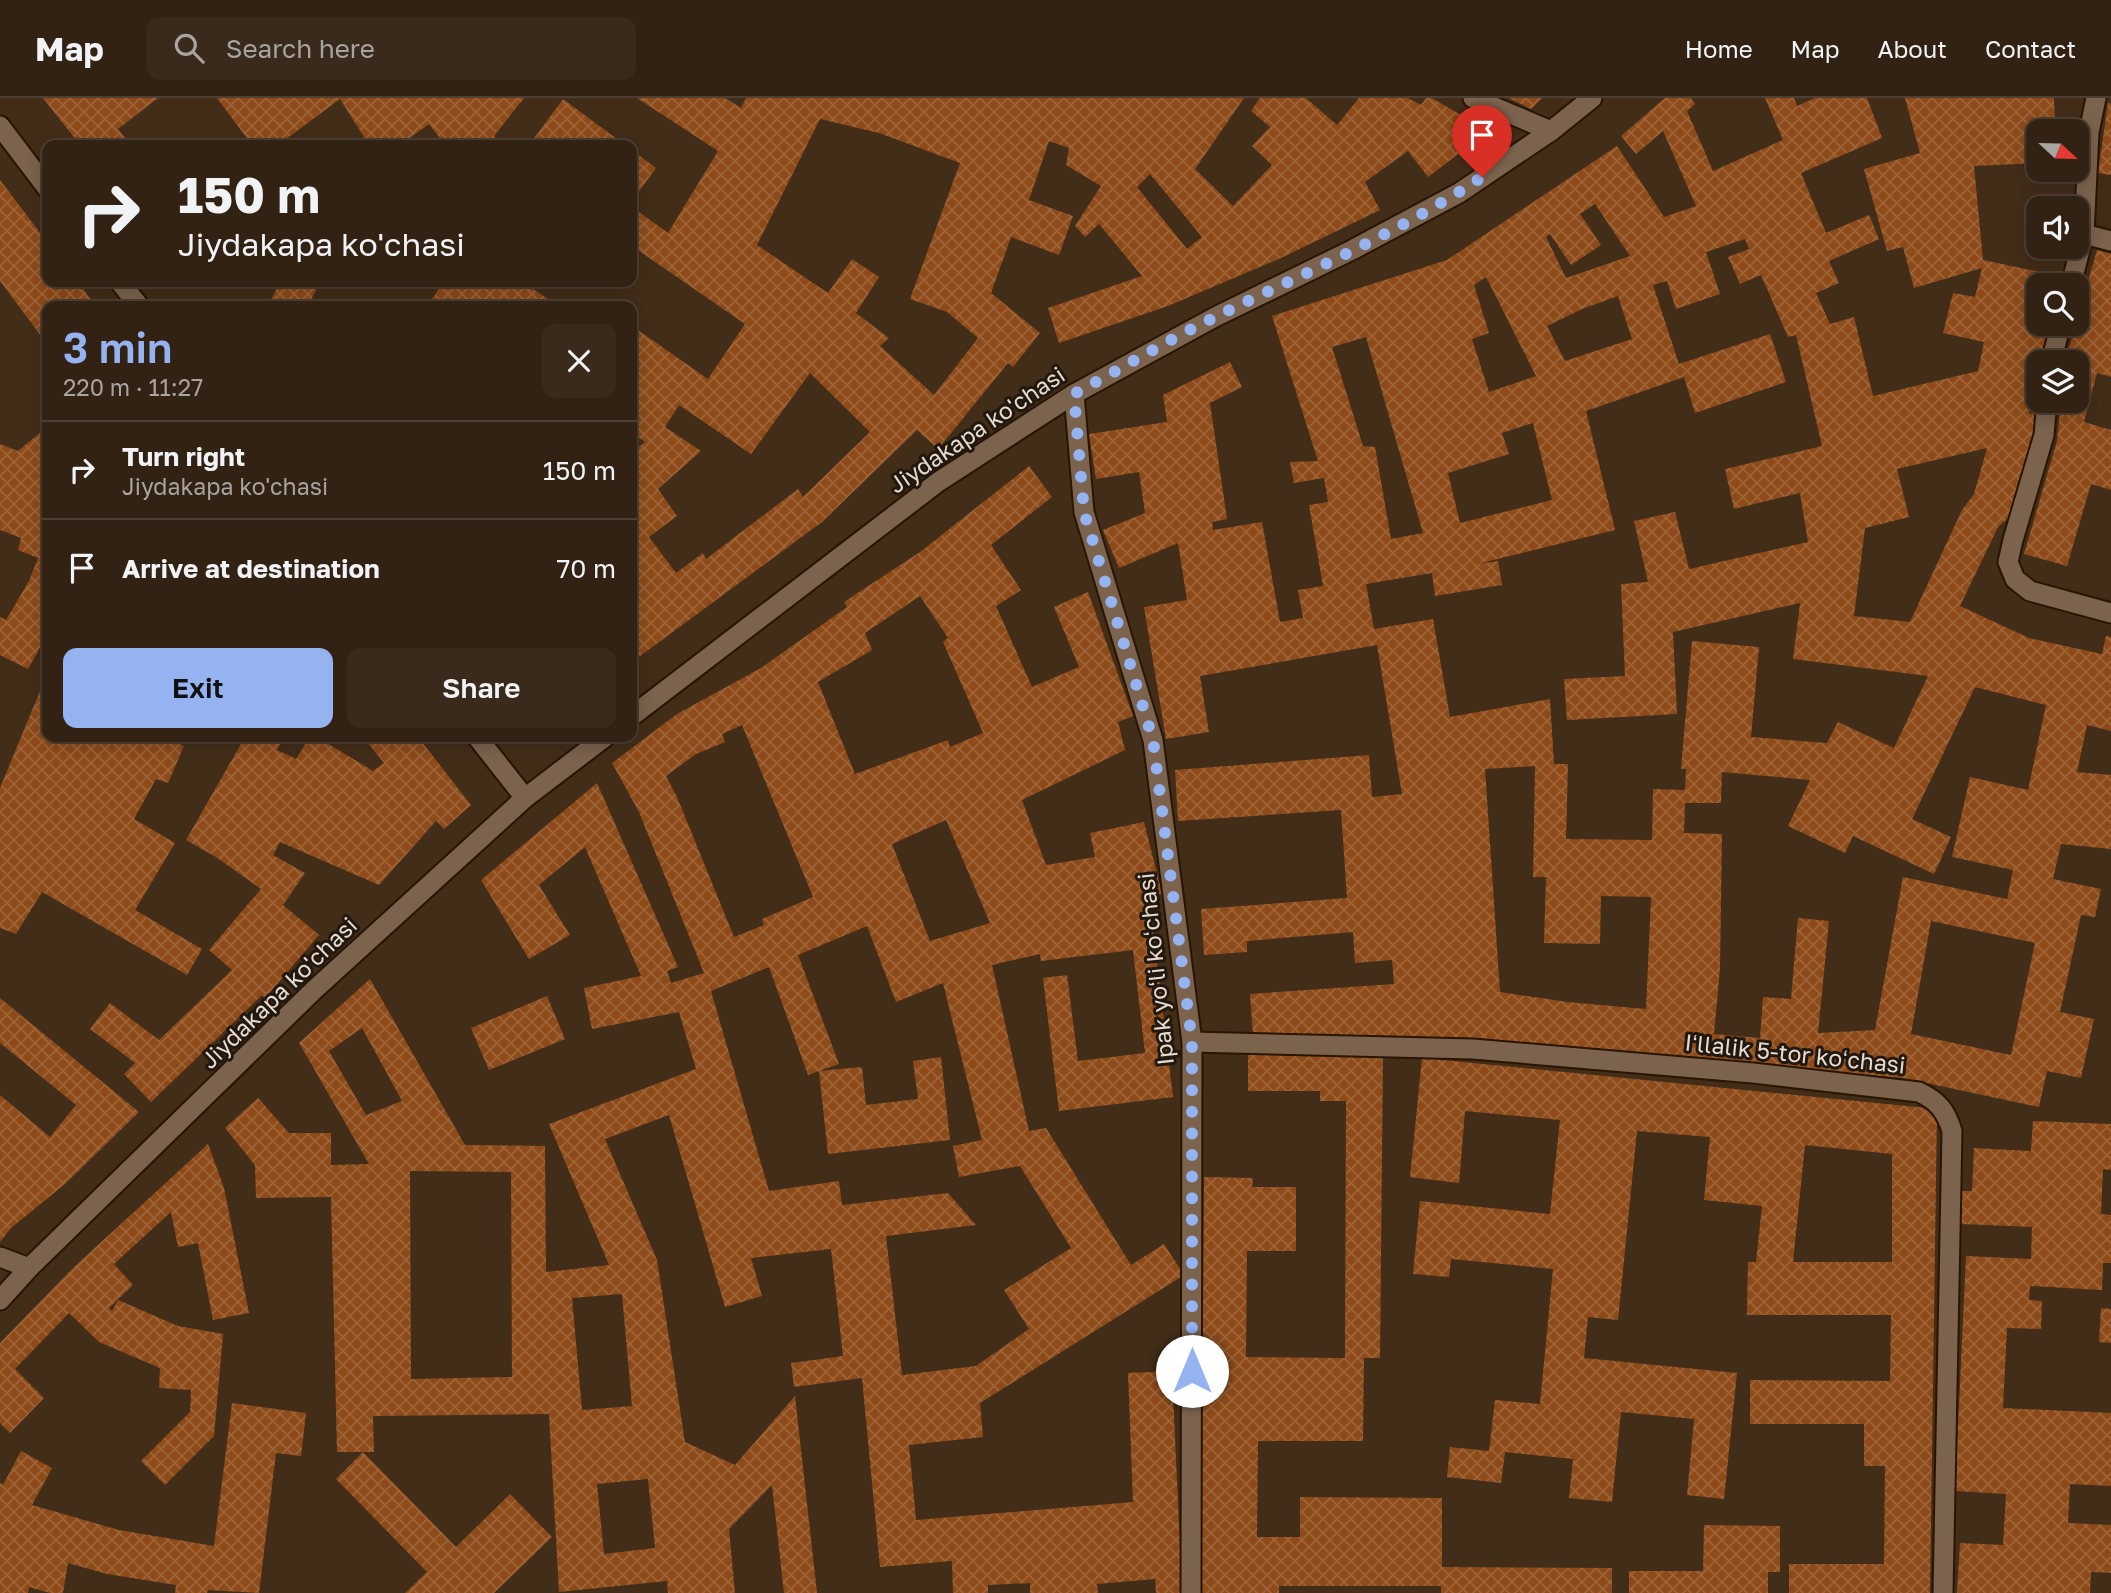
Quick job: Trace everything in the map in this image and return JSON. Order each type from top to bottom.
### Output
[{"type":"street","points":[[1474,98],[1552,131]]},
{"type":"street","name":"Jiydakapa ko'chasi","points":[[637,712],[938,482],[1074,394],[1214,317],[1352,250],[1459,193],[1552,131],[1592,98]]},
{"type":"street","points":[[2086,196],[2089,132],[2096,98]]},
{"type":"street","points":[[0,126],[42,181]]},
{"type":"street","points":[[2089,235],[2111,241]]},
{"type":"street","points":[[124,287],[135,301]]},
{"type":"street","name":"Ipak yoʻli koʻchasi","points":[[1074,394],[1084,512],[1153,740],[1192,1042],[1191,1593]]},
{"type":"street","points":[[2046,413],[2044,435],[2008,562],[2015,579],[2030,591],[2111,613]]},
{"type":"street","points":[[481,742],[526,798]]},
{"type":"street","name":"Jiydakapa ko'chasi","points":[[0,1300],[29,1268],[314,990],[526,798],[599,742]]},
{"type":"street","name":"Iʻllalik 5-tor koʻchasi","points":[[1192,1042],[1473,1049],[1754,1073],[1919,1092],[1932,1098],[1947,1116],[1952,1131],[1943,1593]]},
{"type":"street","points":[[0,1257],[29,1268]]},
{"type":"building","points":[[43,98],[158,98],[118,129],[127,140],[76,140]]},
{"type":"building","points":[[217,98],[524,98],[494,136],[497,140],[441,140],[429,124],[407,140],[360,140],[364,137],[340,99],[285,140],[248,140]]},
{"type":"building","points":[[637,98],[725,98],[741,108],[746,98],[1244,98],[1195,169],[1233,206],[1272,165],[1252,146],[1270,127],[1251,111],[1260,98],[1306,98],[1337,125],[1359,98],[1408,98],[1421,105],[1426,98],[1432,98],[1459,114],[1479,138],[1428,177],[1408,151],[1365,182],[1380,210],[1281,258],[1168,306],[1059,343],[1048,308],[1142,276],[1099,224],[1085,237],[1075,226],[1101,186],[1066,165],[1069,148],[1049,141],[1029,200],[1073,216],[1059,255],[1011,237],[991,293],[1040,333],[1013,367],[1008,363],[938,449],[917,430],[822,522],[637,658],[637,448],[645,442],[637,436],[637,329],[708,379],[745,324],[637,249],[637,211],[668,233],[718,151]],"holes":[[[820,119],[879,133],[960,163],[910,299],[947,312],[978,338],[934,395],[880,346],[889,338],[856,313],[879,277],[852,259],[828,293],[757,245]],[[1150,174],[1202,237],[1187,249],[1137,187]],[[810,373],[870,432],[803,497],[798,489],[706,559],[703,553],[676,573],[649,537],[677,516],[658,489],[701,451],[665,427],[679,405],[751,454]]]},
{"type":"building","points":[[1509,98],[1542,98],[1531,109]]},
{"type":"building","points":[[1665,98],[1691,98],[1695,104],[1687,111],[1713,171],[1783,140],[1765,98],[1794,98],[1797,106],[1815,98],[1867,98],[1882,138],[1801,173],[1826,233],[1869,215],[1879,239],[1829,261],[1839,283],[1816,293],[1830,324],[1854,317],[1873,396],[1978,371],[1984,342],[1943,333],[1953,293],[1975,297],[1982,268],[1914,288],[1903,247],[1887,251],[1864,169],[1920,153],[1905,98],[2054,98],[2055,119],[2026,119],[2026,164],[1974,166],[1983,260],[2044,273],[2026,273],[2026,336],[2046,336],[2043,350],[2026,350],[2026,413],[2043,413],[2022,506],[1998,527],[1960,606],[2029,638],[2102,654],[2106,636],[2111,637],[2111,731],[2087,725],[2077,772],[2111,775],[2111,849],[2061,844],[2053,879],[2101,889],[2095,917],[2081,915],[2060,1012],[2094,1019],[2081,1078],[2047,1071],[2039,1107],[1903,1078],[1445,1038],[1253,1034],[1250,994],[1394,984],[1392,960],[1355,963],[1353,932],[1247,941],[1247,952],[1204,955],[1201,909],[1347,898],[1341,810],[1178,821],[1175,770],[1369,755],[1372,797],[1402,794],[1377,645],[1200,676],[1209,732],[1166,739],[1144,607],[1187,600],[1178,543],[1119,568],[1103,530],[1145,513],[1139,472],[1096,479],[1089,434],[1167,422],[1163,395],[1230,362],[1242,387],[1210,403],[1227,519],[1212,522],[1213,530],[1262,522],[1280,622],[1303,618],[1298,590],[1323,586],[1309,505],[1328,502],[1324,478],[1294,483],[1290,462],[1318,461],[1272,316],[1447,260],[1617,146],[1664,217],[1696,206],[1663,131],[1636,154],[1621,136]],"holes":[[[1595,204],[1630,256],[1566,278],[1546,237],[1550,234],[1571,265],[1601,245],[1580,214]],[[1745,239],[1749,249],[1728,257],[1740,284],[1761,275],[1788,337],[1796,335],[1822,446],[1725,469],[1734,509],[1800,493],[1808,542],[1689,569],[1675,512],[1634,521],[1648,582],[1621,584],[1625,676],[1564,679],[1567,720],[1677,714],[1673,632],[1800,603],[1793,659],[1928,676],[1894,748],[1838,722],[1827,743],[1751,737],[1759,647],[1692,641],[1681,769],[1686,769],[1685,790],[1653,789],[1652,840],[1566,839],[1568,764],[1554,764],[1550,699],[1450,717],[1433,619],[1374,629],[1366,584],[1432,573],[1435,596],[1502,585],[1498,561],[1477,564],[1615,530],[1586,411],[1684,377],[1695,413],[1786,382],[1770,334],[1679,364],[1653,285],[1667,281],[1676,309],[1720,294],[1706,252]],[[1486,277],[1536,376],[1489,392],[1472,339],[1489,333],[1474,285]],[[1618,296],[1632,339],[1565,361],[1547,326]],[[1366,337],[1423,533],[1391,539],[1375,447],[1363,446],[1332,347]],[[1533,423],[1552,500],[1460,523],[1448,473],[1509,454],[1502,433]],[[1987,448],[1974,494],[1962,510],[1910,622],[1854,616],[1865,528],[1909,517],[1897,469]],[[1975,687],[2046,705],[2028,790],[1970,777],[1952,857],[2013,870],[2007,899],[1903,877],[1875,1030],[1818,1033],[1829,921],[1798,918],[1791,999],[1763,997],[1760,1038],[1714,1034],[1720,969],[1722,834],[1684,833],[1685,803],[1721,803],[1722,772],[1810,780],[1788,826],[1845,853],[1853,836],[1934,874],[1951,837],[1912,819]],[[1535,766],[1533,877],[1546,877],[1544,943],[1600,944],[1601,896],[1651,897],[1646,1009],[1567,1002],[1500,992],[1485,769]],[[1931,921],[2035,943],[2011,1055],[1911,1034]]]},
{"type":"building","points":[[563,99],[618,140],[533,140]]},
{"type":"building","points":[[2108,103],[2111,104],[2111,175],[2098,173]]},
{"type":"building","points":[[637,154],[656,168],[637,194]]},
{"type":"building","points":[[0,180],[42,235],[42,287],[82,287],[92,301],[42,301],[42,337],[0,281]]},
{"type":"building","points":[[2097,250],[2111,254],[2111,377],[2097,373],[2089,403],[2089,350],[2068,350],[2072,336],[2089,336],[2089,278]]},
{"type":"building","points":[[278,287],[318,287],[310,301],[270,301]]},
{"type":"building","points":[[440,287],[530,287],[551,301],[431,301]]},
{"type":"building","points":[[2060,413],[2086,413],[2084,422],[2111,430],[2111,490],[2091,484],[2067,566],[2024,554],[2057,441]]},
{"type":"building","points":[[42,431],[42,644],[28,669],[0,655],[0,617],[6,620],[29,581],[38,558],[18,550],[21,538],[0,530],[0,444],[18,451]]},
{"type":"building","points":[[1029,466],[1052,497],[991,545],[1021,590],[996,606],[1032,687],[1079,667],[1054,607],[1088,592],[1133,716],[1118,722],[1125,750],[1022,800],[1046,865],[1095,857],[1090,833],[1144,822],[1162,894],[1149,895],[1173,1097],[1059,1111],[1043,978],[1067,975],[1078,1061],[1145,1053],[1133,950],[1041,961],[1040,954],[992,965],[1029,1131],[1046,1128],[1131,1265],[1164,1244],[1184,1275],[980,1403],[983,1437],[909,1445],[916,1520],[1133,1502],[1128,1373],[1172,1371],[1182,1593],[1156,1593],[1155,1579],[1097,1584],[1098,1593],[1030,1593],[1030,1583],[988,1585],[988,1593],[953,1593],[952,1561],[880,1567],[862,1378],[794,1387],[791,1363],[843,1356],[831,1249],[751,1258],[762,1296],[725,1307],[669,1115],[605,1139],[657,1260],[685,1442],[735,1465],[795,1396],[817,1593],[784,1593],[772,1485],[729,1529],[735,1593],[668,1593],[667,1581],[559,1592],[549,1414],[373,1416],[374,1452],[337,1452],[331,1197],[256,1198],[255,1165],[225,1128],[258,1098],[289,1133],[331,1133],[331,1165],[369,1164],[299,1043],[370,979],[465,1145],[545,1146],[546,1272],[609,1265],[549,1124],[696,1069],[679,1012],[592,1029],[584,988],[641,976],[585,847],[539,885],[570,935],[529,959],[481,880],[597,783],[678,967],[667,971],[671,983],[704,973],[639,812],[612,763],[677,714],[761,668],[847,607],[844,602],[920,552]],"holes":[[[920,596],[948,638],[943,642],[983,733],[950,747],[948,740],[855,774],[818,682],[872,650],[865,633]],[[742,725],[813,897],[762,919],[764,925],[734,937],[666,776],[696,754],[725,742],[722,734]],[[946,820],[990,923],[930,941],[892,844]],[[867,926],[896,1002],[943,983],[982,1140],[953,1146],[959,1177],[1020,1166],[1071,1248],[1004,1290],[1029,1329],[976,1366],[902,1375],[886,1236],[976,1225],[948,1193],[842,1205],[839,1181],[769,1191],[711,991],[769,967],[808,1075],[839,1064],[798,955]],[[362,1028],[402,1101],[366,1115],[329,1051]],[[410,1171],[511,1172],[512,1377],[411,1379]],[[622,1294],[632,1406],[582,1410],[572,1298]],[[648,1479],[655,1548],[604,1554],[597,1484]]]},
{"type":"building","points":[[42,686],[42,742],[174,742],[184,746],[168,783],[156,779],[134,819],[175,843],[135,910],[202,949],[187,975],[42,892],[16,934],[0,928],[0,788]]},
{"type":"building","points":[[242,742],[281,742],[277,750],[296,759],[307,742],[325,742],[373,771],[384,763],[367,742],[422,742],[471,805],[444,829],[436,821],[379,885],[280,842],[273,855],[305,873],[283,905],[319,935],[265,998],[262,995],[151,1102],[124,1074],[135,1063],[90,1029],[110,1003],[159,1040],[232,970],[209,950],[261,889],[216,857],[186,840]]},
{"type":"building","points":[[547,996],[565,1039],[489,1070],[471,1028]]},
{"type":"building","points":[[0,998],[139,1112],[65,1184],[11,1228],[0,1242],[0,1095],[50,1137],[76,1105],[0,1043]]},
{"type":"building","points":[[1248,1052],[1383,1052],[1380,1358],[1364,1358],[1363,1441],[1258,1441],[1257,1537],[1300,1537],[1300,1497],[1442,1498],[1442,1567],[1612,1568],[1612,1593],[1441,1593],[1441,1586],[1279,1586],[1279,1593],[1201,1593],[1204,1177],[1253,1178],[1252,1187],[1296,1187],[1296,1251],[1247,1251],[1246,1357],[1345,1358],[1346,1101],[1320,1101],[1320,1091],[1248,1091]]},
{"type":"building","points":[[941,1057],[950,1140],[828,1154],[819,1071],[862,1067],[866,1105],[918,1099],[913,1061]]},
{"type":"building","points":[[1422,1058],[1937,1109],[1930,1593],[1789,1593],[1789,1564],[1884,1564],[1885,1466],[1864,1466],[1864,1424],[1750,1424],[1750,1380],[1890,1381],[1891,1315],[1747,1315],[1748,1262],[1756,1262],[1762,1206],[1704,1200],[1710,1137],[1637,1131],[1618,1320],[1588,1317],[1584,1358],[1737,1373],[1724,1499],[1687,1495],[1694,1419],[1621,1412],[1612,1502],[1569,1498],[1573,1459],[1505,1452],[1501,1483],[1447,1477],[1450,1447],[1489,1451],[1495,1400],[1540,1404],[1553,1269],[1451,1259],[1449,1277],[1413,1274],[1420,1201],[1550,1214],[1560,1120],[1465,1111],[1459,1183],[1410,1177]],"holes":[[[1805,1145],[1892,1154],[1892,1262],[1793,1262]]]},
{"type":"building","points":[[2033,1121],[2111,1124],[2111,1170],[2103,1169],[2101,1214],[2111,1215],[2111,1263],[2103,1263],[2102,1290],[2030,1286],[2029,1300],[2042,1301],[2041,1329],[2007,1328],[2003,1408],[2111,1413],[2111,1486],[2070,1484],[2068,1523],[2111,1525],[2111,1573],[2091,1572],[2090,1593],[1957,1593],[1960,1543],[2003,1545],[2006,1494],[1955,1491],[1966,1256],[2031,1259],[2032,1227],[1961,1224],[1962,1191],[1972,1191],[1974,1148],[2031,1151]]},
{"type":"building","points":[[208,1144],[224,1188],[249,1313],[213,1320],[198,1243],[178,1247],[171,1212],[114,1264],[133,1285],[109,1308],[112,1311],[118,1300],[178,1326],[223,1334],[214,1436],[165,1485],[141,1461],[190,1412],[191,1390],[159,1388],[160,1368],[99,1342],[69,1313],[15,1369],[44,1398],[10,1433],[0,1423],[0,1343],[73,1268]]},
{"type":"building","points":[[2101,1308],[2111,1309],[2111,1343],[2099,1342]]},
{"type":"building","points":[[232,1403],[306,1413],[301,1456],[276,1453],[259,1593],[208,1590],[207,1593],[175,1593],[176,1585],[107,1574],[68,1563],[63,1593],[50,1593],[29,1587],[28,1593],[0,1593],[0,1483],[3,1485],[21,1451],[52,1468],[32,1505],[119,1530],[214,1546]]},
{"type":"building","points":[[363,1452],[456,1547],[510,1494],[552,1537],[494,1593],[405,1593],[427,1572],[336,1479]]},
{"type":"building","points":[[1704,1525],[1780,1526],[1780,1572],[1768,1572],[1768,1593],[1629,1593],[1629,1571],[1703,1571]]},
{"type":"route","points":[[1192,1371],[1192,1042],[1153,740],[1084,512],[1074,394],[1214,317],[1352,250],[1459,193],[1482,177]]}]
